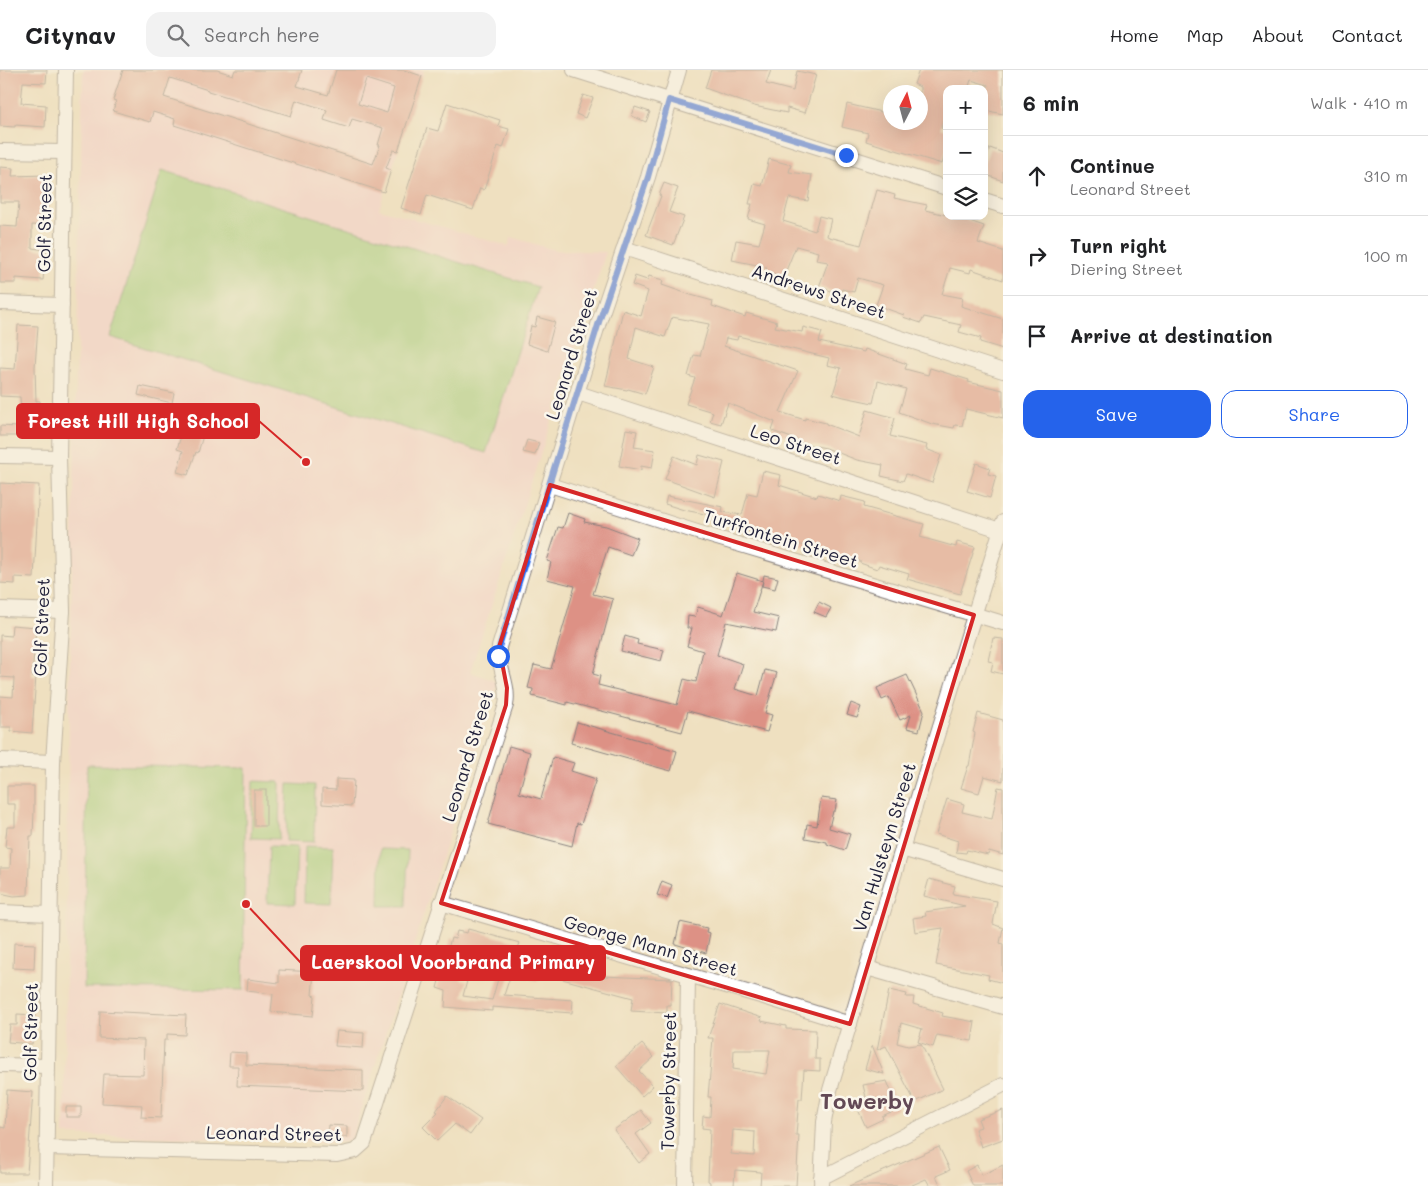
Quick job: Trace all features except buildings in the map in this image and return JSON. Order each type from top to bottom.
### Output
[{"type":"street","name":"Golf Street","points":[[46,1186],[54,762],[63,611],[59,457],[66,70]]},
{"type":"street","points":[[574,70],[943,187]]},
{"type":"street","name":"Leonard Street","points":[[46,1148],[337,1155],[356,1152],[364,1143],[506,705],[507,688],[498,656],[499,647],[599,322],[648,177],[669,100],[680,70]]},
{"type":"street","points":[[0,151],[64,152]]},
{"type":"street","points":[[988,201],[1003,206]]},
{"type":"street","name":"Andrews Street","points":[[624,248],[1003,371]]},
{"type":"street","points":[[0,303],[62,305]]},
{"type":"street","name":"Leo Street","points":[[578,393],[1002,528]]},
{"type":"street","points":[[0,456],[59,457]]},
{"type":"street","name":"Turffontein Street","points":[[550,485],[697,532],[1003,623]]},
{"type":"street","name":"Van Hulsteyn Street","points":[[821,1182],[826,1106],[902,849],[1002,528]]},
{"type":"street","points":[[0,609],[63,611]]},
{"type":"street","points":[[0,760],[54,762]]},
{"type":"street","points":[[902,849],[1003,879]]},
{"type":"street","name":"George Mann Street","points":[[441,903],[850,1024]]},
{"type":"street","points":[[0,912],[51,914]]},
{"type":"street","points":[[867,968],[1003,1007]]},
{"type":"street","name":"Towerby Street","points":[[685,1186],[688,976]]},
{"type":"street","points":[[0,1065],[48,1066]]},
{"type":"street","points":[[821,1182],[1003,1085]]},
{"type":"highlighted area","points":[[550,485],[974,615],[850,1024],[441,903],[506,705],[507,688],[499,647]]},
{"type":"shaded area","points":[[83,70],[424,70],[379,209],[508,246],[511,237],[555,250],[606,252],[470,672],[498,682],[352,1138],[347,1142],[64,1135],[69,714]]},
{"type":"green space","points":[[162,170],[538,287],[486,453],[110,337]]},
{"type":"green space","points":[[87,765],[246,768],[243,990],[84,988]]},
{"type":"green space","points":[[253,781],[280,782],[279,839],[251,838]]},
{"type":"green space","points":[[288,784],[315,785],[314,842],[286,841]]},
{"type":"green space","points":[[269,846],[297,847],[295,904],[267,903]]},
{"type":"green space","points":[[305,846],[333,847],[331,904],[304,903]]},
{"type":"green space","points":[[380,849],[408,850],[406,906],[379,906]]},
{"type":"place","name":"Forest Hill High School","points":[[306,462]]},
{"type":"place","name":"Laerskool Voorbrand Primary","points":[[246,904]]},
{"type":"district","name":"Towerby","points":[[867,1100]]},
{"type":"route","points":[[498,656],[499,647],[599,322],[648,177],[669,100],[846,155]]}]
